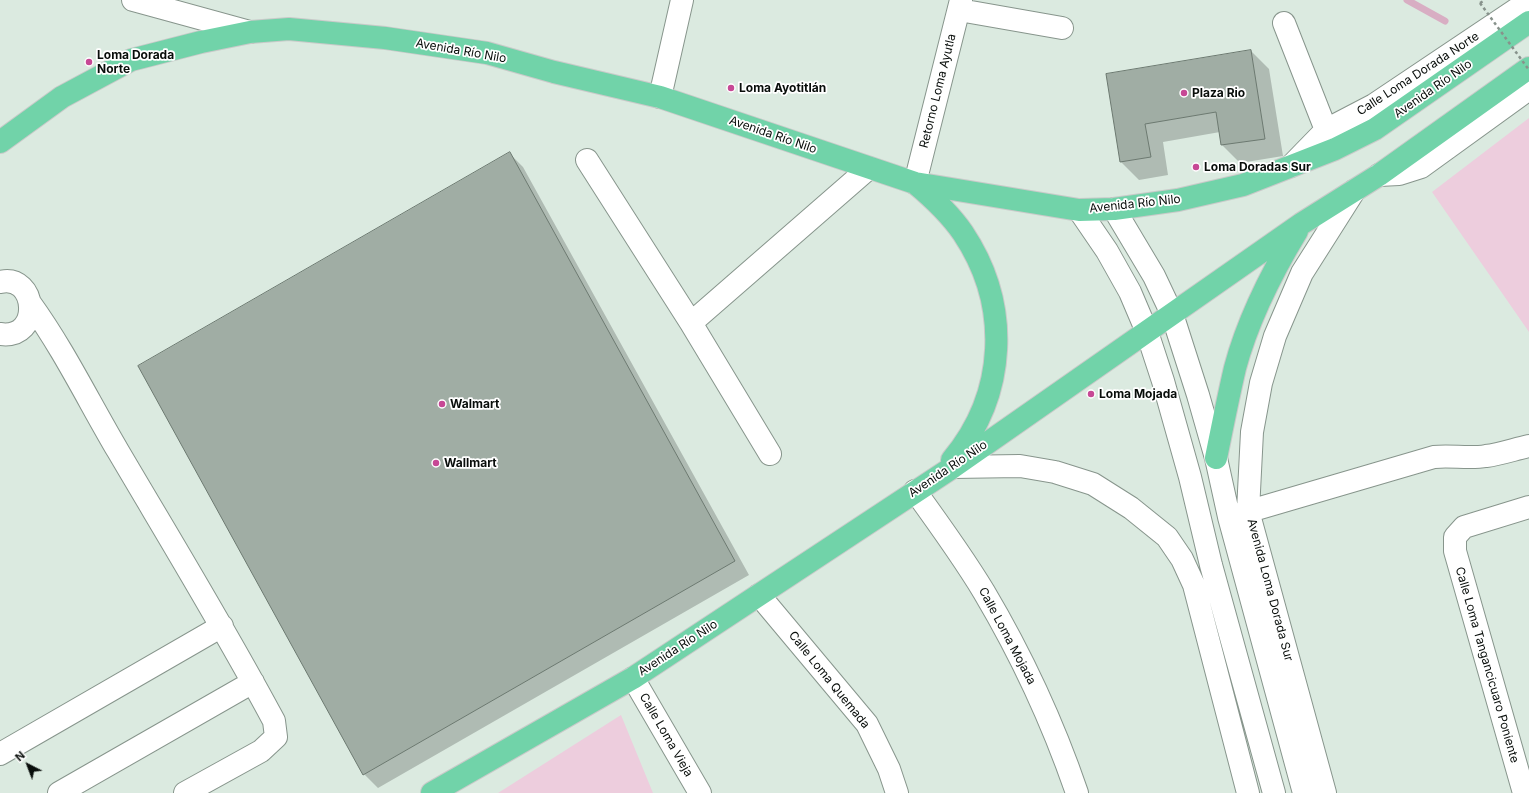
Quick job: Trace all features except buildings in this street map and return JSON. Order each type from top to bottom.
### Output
[{"type":"main road","name":"Avenida Río Nilo","points":[[0,142],[62,97],[131,60],[202,42],[250,32],[289,29],[385,38],[487,53],[554,72],[660,97],[915,183],[1079,210],[1114,209],[1178,200],[1243,185],[1335,149],[1375,129],[1529,22]]},
{"type":"main road","name":"Avenida Río Nilo","points":[[443,790],[633,678],[953,467],[1301,224],[1379,175],[1529,69]]},
{"type":"main road","points":[[915,183],[949,214],[975,253],[991,297],[996,320],[997,342],[991,387],[975,428],[963,447],[949,464],[933,479],[915,491]]},
{"type":"main road","points":[[1216,458],[1236,367],[1251,320],[1280,260],[1301,224]]},
{"type":"street","points":[[660,97],[682,0]]},
{"type":"street","name":"Calle Loma Dorada Norte","points":[[1291,166],[1326,130],[1374,105],[1529,0]]},
{"type":"street","points":[[147,2],[250,32]]},
{"type":"street","points":[[960,5],[1062,28]]},
{"type":"street","name":"Retorno Loma Ayutla","points":[[915,183],[960,5]]},
{"type":"street","points":[[1284,23],[1326,130],[1335,149]]},
{"type":"street","points":[[1379,175],[1399,174],[1421,167],[1529,89]]},
{"type":"street","points":[[587,160],[691,323],[770,454]]},
{"type":"street","points":[[691,323],[869,168]]},
{"type":"street","name":"Avenida Loma Dorada Sur","points":[[1304,793],[1238,514],[1261,383],[1275,336],[1302,274],[1354,191]]},
{"type":"street","name":"Avenida Loma Dorada Sur","points":[[1114,209],[1154,276],[1172,314],[1216,458],[1238,514],[1325,793]]},
{"type":"street","points":[[1079,210],[1108,251],[1130,292],[1147,332],[1163,381],[1190,477],[1211,565],[1274,793]]},
{"type":"street","points":[[0,282],[13,282],[21,287],[27,294],[31,311],[25,325],[18,331],[11,334],[0,334]]},
{"type":"street","points":[[30,303],[45,323],[102,424],[222,626],[274,721],[276,737],[261,751],[185,793]]},
{"type":"street","points":[[1238,514],[1434,457],[1486,456],[1529,446]]},
{"type":"street","points":[[953,467],[1020,466],[1055,472],[1093,484],[1131,508],[1167,537],[1182,559],[1194,585],[1248,793]]},
{"type":"street","name":"Calle Loma Mojada","points":[[915,491],[955,546],[1013,643],[1040,697],[1063,753],[1077,793]]},
{"type":"street","name":"Calle Loma Tangancicuaro Poniente","points":[[1524,793],[1455,551],[1454,537],[1464,527],[1529,507]]},
{"type":"street","points":[[1194,585],[1231,637]]},
{"type":"street","name":"Calle Loma Quemada","points":[[759,595],[867,724],[889,769],[897,793]]},
{"type":"street","points":[[0,754],[222,626]]},
{"type":"street","name":"Calle Loma Vieja","points":[[633,678],[700,793]]},
{"type":"street","points":[[59,793],[253,682]]},
{"type":"path","points":[[1484,0],[1480,3],[1529,69]]},
{"type":"shaded area","points":[[1529,118],[1529,332],[1432,192]]},
{"type":"shaded area","points":[[621,715],[653,793],[498,793]]},
{"type":"waterway","points":[[1407,0],[1445,21]]},
{"type":"place","name":"Loma Dorada Norte","points":[[89,62]]},
{"type":"place","name":"Loma Ayotitlán","points":[[731,88]]},
{"type":"place","name":"Plaza Rio","points":[[1184,93]]},
{"type":"place","name":"Loma Doradas Sur","points":[[1196,167]]},
{"type":"place","name":"Loma Mojada","points":[[1091,394]]},
{"type":"place","name":"Walmart","points":[[442,404]]},
{"type":"place","name":"Wallmart","points":[[436,463]]}]
